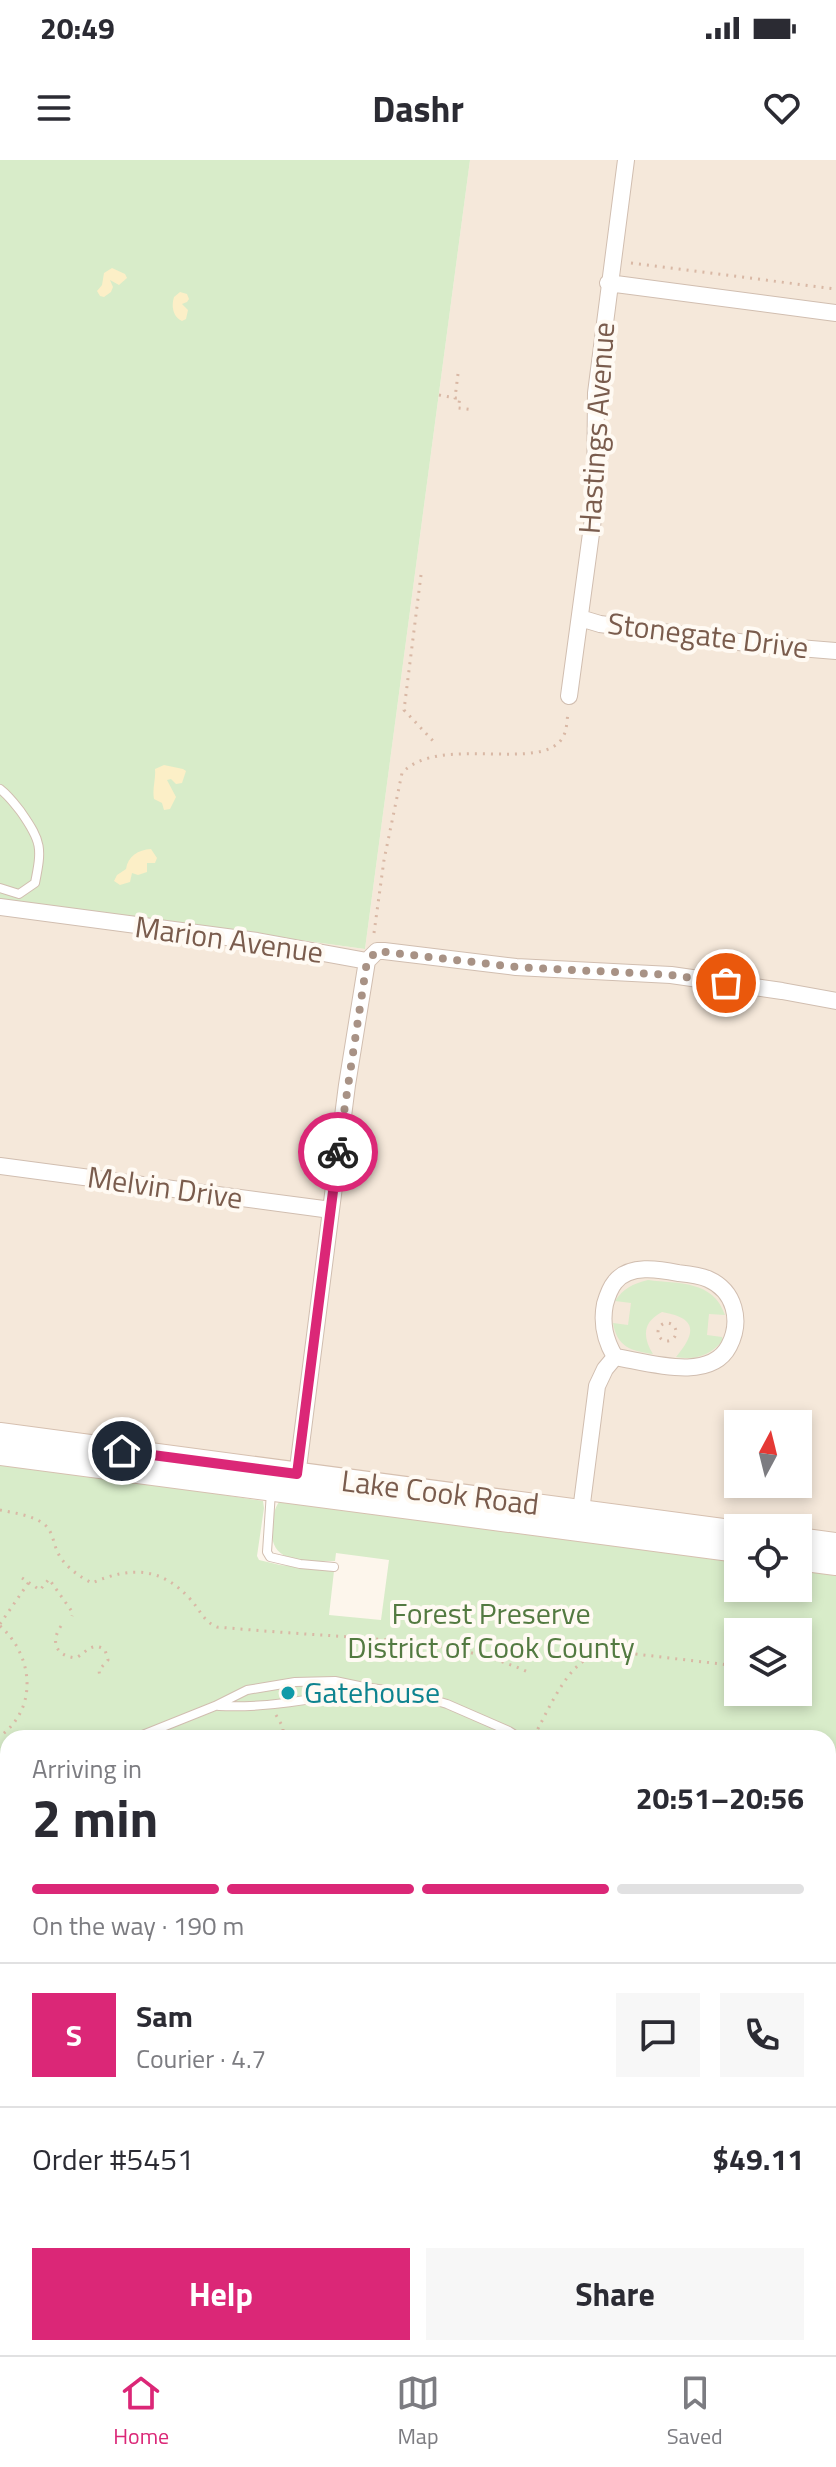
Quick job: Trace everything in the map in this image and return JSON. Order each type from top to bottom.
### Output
[{"type":"main road","name":"Lake Cook Road","points":[[0,1434],[285,1482],[724,1549]]},
{"type":"main road","name":"Lake Cook Road","points":[[0,1454],[581,1511],[724,1530]]},
{"type":"main road","points":[[812,1541],[836,1544]]},
{"type":"main road","points":[[812,1561],[836,1564]]},
{"type":"street","name":"Hastings Avenue","points":[[569,696],[595,504],[596,393],[626,160]]},
{"type":"street","points":[[608,283],[836,313]]},
{"type":"street","name":"Stonegate Drive","points":[[580,618],[600,624],[836,651]]},
{"type":"street","name":"Marion Avenue","points":[[0,907],[369,959],[377,951],[401,952],[516,967],[671,975],[836,1001]]},
{"type":"street","points":[[285,1482],[369,959]]},
{"type":"street","name":"Melvin Drive","points":[[0,1166],[331,1210]]},
{"type":"street","points":[[644,1269],[704,1277],[717,1283],[727,1293],[732,1304],[735,1329],[726,1351],[717,1360],[692,1368],[615,1357],[603,1327],[604,1310],[608,1294],[616,1281],[628,1273],[644,1269]]},
{"type":"street","points":[[581,1511],[597,1386],[615,1357]]},
{"type":"lane","points":[[0,789],[9,796],[37,834],[39,859],[35,883],[19,894],[0,888]]},
{"type":"lane","points":[[285,1482],[267,1552],[270,1557],[300,1564],[334,1567]]},
{"type":"lane","points":[[155,1730],[247,1690],[295,1682],[335,1681],[414,1694],[447,1704],[506,1730]]},
{"type":"lane","points":[[215,1706],[251,1708],[364,1687]]},
{"type":"path","points":[[612,261],[836,289]]},
{"type":"path","points":[[455,398],[458,374]]},
{"type":"path","points":[[439,395],[460,398],[458,408],[474,410]]},
{"type":"path","points":[[421,575],[404,710],[434,742]]},
{"type":"path","points":[[369,959],[384,860],[402,773],[410,764],[443,754],[540,753],[563,737],[569,696]]},
{"type":"path","points":[[669,1323],[674,1326],[674,1338],[669,1341],[661,1338],[661,1326],[669,1323]]},
{"type":"path","points":[[0,1510],[44,1524],[50,1531],[59,1557],[82,1578],[92,1583],[126,1573],[153,1573],[164,1577],[188,1597],[210,1624],[217,1627],[362,1637],[442,1647],[528,1672]]},
{"type":"path","points":[[18,1520],[20,1515]]},
{"type":"path","points":[[22,1578],[40,1590],[49,1579],[73,1613],[72,1616]]},
{"type":"path","points":[[8,1730],[20,1713],[28,1684],[20,1649],[0,1625],[29,1582]]},
{"type":"path","points":[[61,1626],[55,1646],[62,1655],[76,1658],[96,1646],[105,1650],[108,1660],[99,1670],[100,1679]]},
{"type":"path","points":[[538,1730],[569,1676],[588,1658],[627,1653],[724,1664]]},
{"type":"path","points":[[270,1705],[283,1730]]},
{"type":"shaded area","points":[[470,160],[836,160],[836,1536],[812,1533],[812,1514],[724,1514],[724,1521],[0,1425],[0,899],[365,949]]},
{"type":"green space","points":[[0,160],[470,160],[365,949],[0,899]]},
{"type":"green space","points":[[648,1280],[694,1286],[712,1295],[725,1315],[709,1314],[707,1335],[722,1337],[723,1340],[702,1356],[676,1357],[687,1341],[690,1328],[682,1318],[662,1312],[651,1320],[646,1330],[653,1354],[622,1343],[613,1323],[628,1325],[631,1303],[615,1301],[629,1287]]},
{"type":"green space","name":"Forest Preserve District of Cook County","points":[[0,1460],[263,1501],[259,1560],[334,1571],[329,1615],[381,1620],[389,1560],[336,1553],[335,1561],[302,1561],[283,1555],[273,1540],[272,1528],[274,1512],[282,1498],[724,1556],[724,1602],[812,1602],[812,1571],[836,1576],[836,1730],[0,1730]]},
{"type":"sand","points":[[112,268],[127,278],[119,285],[110,280],[113,287],[111,292],[100,296],[97,291],[102,285],[104,273]]},
{"type":"sand","points":[[180,292],[187,294],[189,299],[182,304],[188,310],[186,319],[182,321],[173,307],[174,297]]},
{"type":"sand","points":[[164,765],[186,771],[182,783],[167,780],[176,797],[170,809],[164,810],[162,803],[154,799],[153,792],[155,769]]},
{"type":"sand","points":[[151,849],[157,858],[155,863],[147,863],[147,872],[132,873],[130,882],[120,885],[114,881],[126,869],[134,854]]},
{"type":"way so far","points":[[338,1152],[367,961],[377,951],[516,967],[671,975],[726,983]]},
{"type":"place","name":"Gatehouse","points":[[288,1693]]},
{"type":"route","points":[[122,1451],[297,1474],[338,1152]]}]
